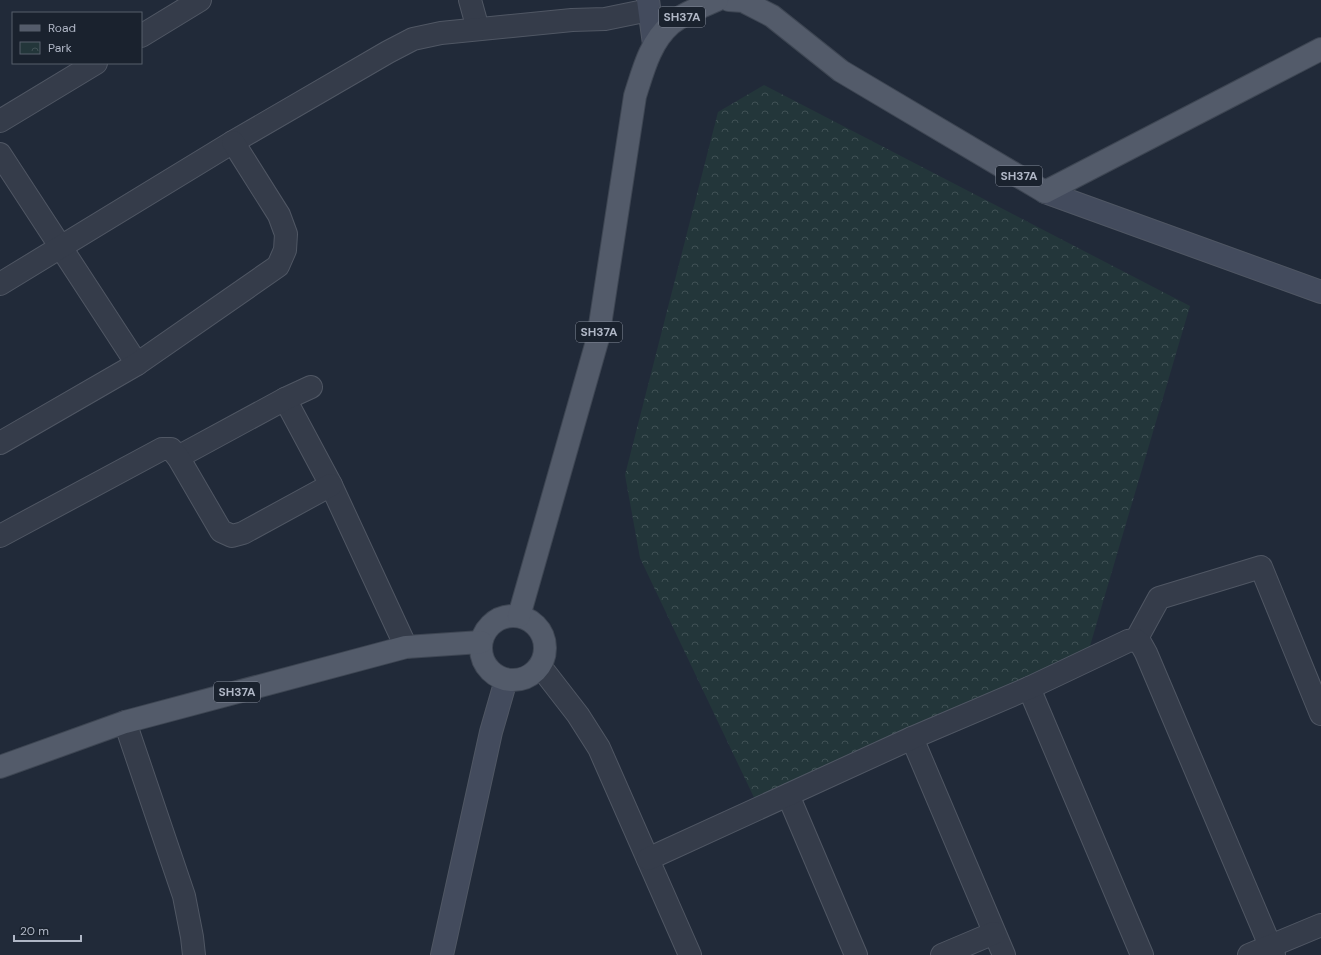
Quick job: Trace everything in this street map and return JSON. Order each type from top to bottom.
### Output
[{"type":"main road","name":"SH37A","points":[[519,616],[598,338],[635,96],[645,61],[654,44],[670,25],[690,12],[717,0]]},
{"type":"main road","name":"SH37A","points":[[738,0],[772,16],[841,71],[1045,192],[1321,49]]},
{"type":"main road","points":[[648,5],[654,44]]},
{"type":"main road","points":[[1045,192],[1321,292]]},
{"type":"main road","points":[[506,616],[519,616],[531,621],[540,630],[545,641],[545,654],[540,666],[531,675],[519,680],[506,680],[495,676],[486,667],[480,655],[481,642],[485,630],[494,621],[506,616]]},
{"type":"main road","name":"SH37A","points":[[0,767],[125,722],[406,647],[481,642]]},
{"type":"main road","points":[[442,955],[491,732],[506,680]]},
{"type":"street","points":[[142,35],[200,0]]},
{"type":"street","points":[[470,0],[478,30]]},
{"type":"street","points":[[0,284],[234,142],[388,52],[413,39],[440,33],[572,20],[605,19],[648,5]]},
{"type":"street","points":[[0,121],[94,64]]},
{"type":"street","points":[[0,443],[137,364],[278,266],[285,250],[286,234],[279,215],[234,142]]},
{"type":"street","points":[[0,154],[137,364]]},
{"type":"street","points":[[178,457],[311,386]]},
{"type":"street","points":[[285,399],[331,485],[406,647]]},
{"type":"street","points":[[0,536],[162,449],[171,449],[178,457],[221,531],[232,536],[243,533],[331,485]]},
{"type":"street","points":[[1136,640],[1159,598],[1261,567],[1321,714]]},
{"type":"street","points":[[648,859],[912,738],[1029,688],[1128,641],[1136,640],[1141,644],[1146,653],[1273,950]]},
{"type":"street","points":[[540,666],[578,715],[599,748],[690,955]]},
{"type":"street","points":[[1029,688],[1142,955]]},
{"type":"street","points":[[125,722],[184,896],[194,955]]},
{"type":"street","points":[[912,738],[1004,955]]},
{"type":"street","points":[[788,795],[856,955]]},
{"type":"street","points":[[1249,955],[1273,950],[1321,925]]},
{"type":"street","points":[[942,955],[994,933]]},
{"type":"green space","points":[[764,85],[1190,306],[1085,663],[759,808],[640,558],[625,475],[718,112]]}]
